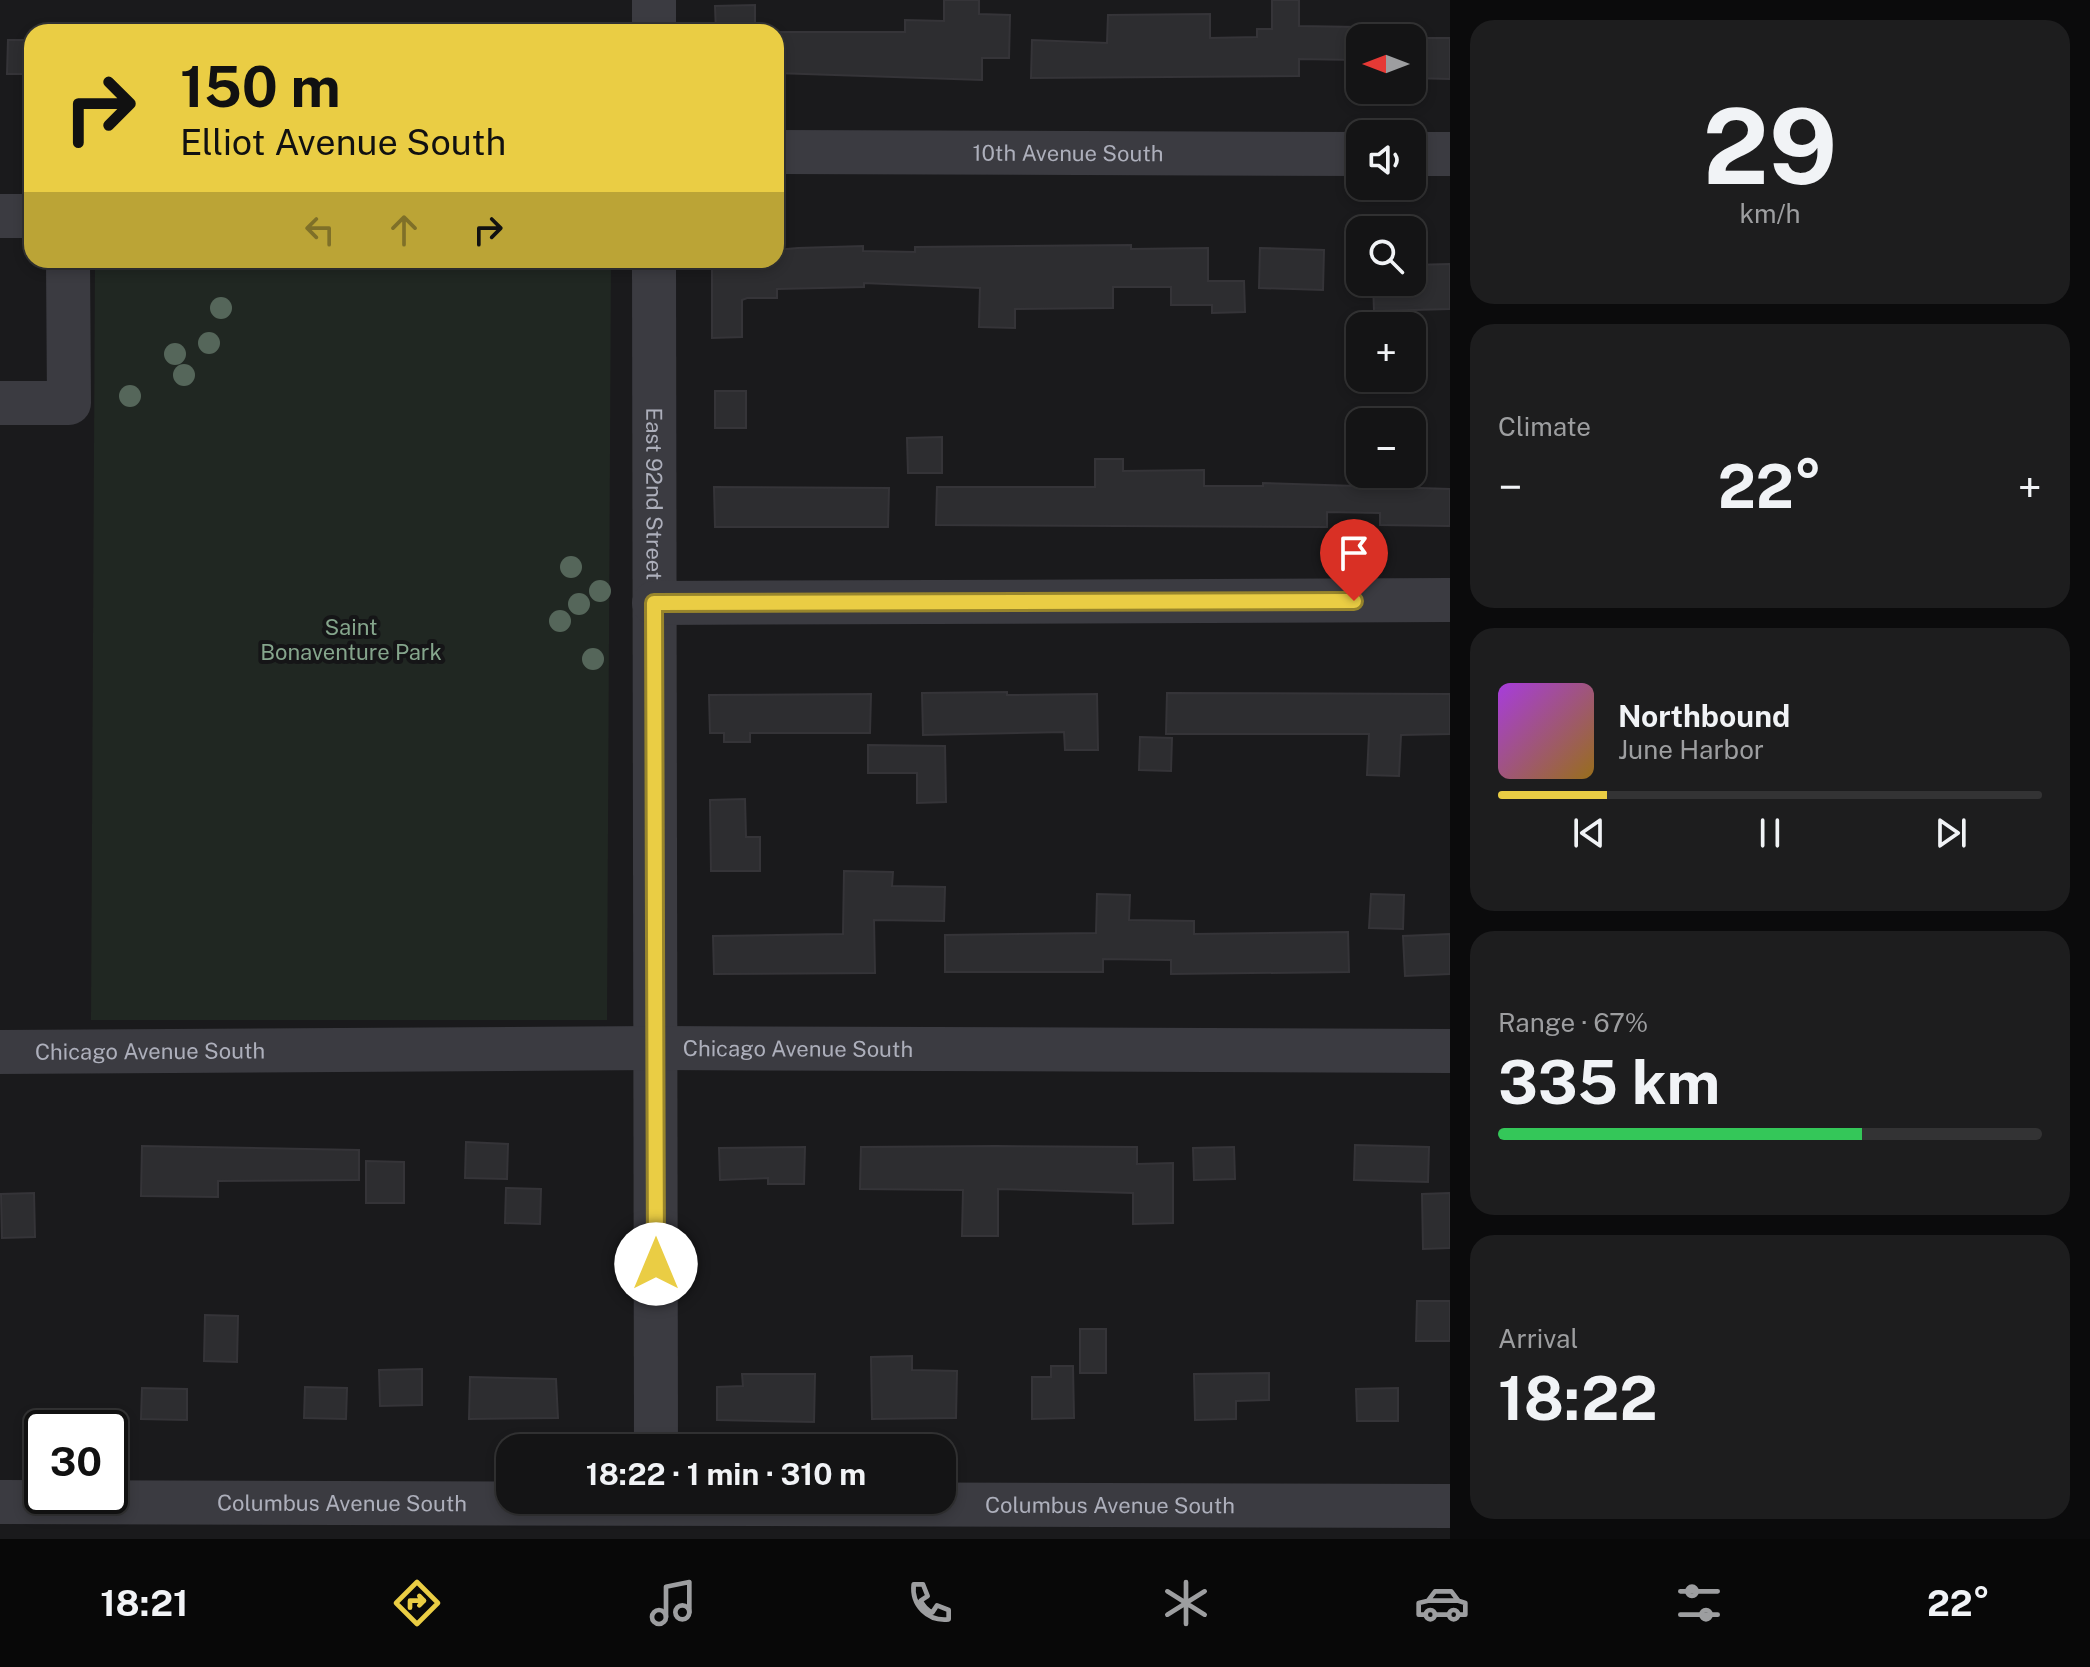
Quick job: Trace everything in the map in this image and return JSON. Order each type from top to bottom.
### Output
[{"type":"street","points":[[654,0],[654,24]]},
{"type":"street","name":"10th Avenue South","points":[[784,152],[1346,154]]},
{"type":"street","points":[[1426,154],[1450,154]]},
{"type":"street","points":[[0,216],[24,216]]},
{"type":"street","points":[[0,403],[69,403],[68,268]]},
{"type":"street","name":"East 92nd Street","points":[[654,268],[656,1434]]},
{"type":"street","points":[[654,603],[1450,600]]},
{"type":"street","name":"Chicago Avenue South","points":[[0,1052],[656,1048],[1450,1051]]},
{"type":"street","name":"Columbus Avenue South","points":[[0,1502],[496,1511]]},
{"type":"street","name":"Columbus Avenue South","points":[[956,1511],[1450,1506]]},
{"type":"green space","name":"Saint Bonaventure Park","points":[[95,268],[611,268],[607,1020],[91,1020]]},
{"type":"building","points":[[944,0],[979,0],[979,14],[1010,15],[1009,58],[982,58],[982,80],[784,73],[784,32],[905,32],[905,20],[944,21]]},
{"type":"building","points":[[1272,0],[1299,0],[1299,26],[1346,27],[1346,60],[1299,59],[1299,76],[1031,78],[1032,40],[1107,43],[1108,15],[1210,14],[1210,38],[1257,37],[1257,29],[1272,29]]},
{"type":"building","points":[[755,5],[755,24],[716,24],[715,6]]},
{"type":"building","points":[[1426,38],[1450,38],[1450,79],[1426,78]]},
{"type":"building","points":[[8,40],[24,40],[24,74],[7,74]]},
{"type":"building","points":[[1131,245],[1131,249],[1208,248],[1208,281],[1244,281],[1245,312],[1212,313],[1212,305],[1171,305],[1171,287],[1113,287],[1113,308],[1015,309],[1015,328],[979,327],[980,288],[864,283],[864,287],[777,289],[777,298],[747,298],[742,300],[742,337],[712,338],[712,268],[784,268],[784,249],[863,246],[863,251],[915,252],[915,247]]},
{"type":"building","points":[[1260,248],[1324,250],[1323,290],[1259,288]]},
{"type":"building","points":[[1450,264],[1450,309],[1374,311],[1373,296],[1426,296],[1426,265]]},
{"type":"building","points":[[715,391],[746,391],[746,428],[715,428]]},
{"type":"building","points":[[942,437],[942,473],[908,473],[907,438]]},
{"type":"building","points":[[1095,459],[1123,459],[1123,471],[1204,470],[1204,486],[1263,486],[1263,483],[1450,489],[1450,526],[1380,525],[1380,513],[1327,512],[1327,527],[936,525],[937,487],[1095,487]]},
{"type":"building","points":[[714,487],[889,488],[888,527],[715,527]]},
{"type":"building","points":[[1007,692],[1007,695],[1097,694],[1098,750],[1065,750],[1064,732],[923,735],[922,693]]},
{"type":"building","points":[[1167,693],[1450,694],[1450,734],[1401,735],[1399,776],[1367,775],[1369,734],[1166,734]]},
{"type":"building","points":[[871,694],[870,733],[750,733],[750,742],[724,742],[724,733],[710,733],[709,695]]},
{"type":"building","points":[[1140,737],[1172,738],[1171,771],[1139,770]]},
{"type":"building","points":[[868,745],[945,746],[946,802],[917,803],[917,773],[868,773]]},
{"type":"building","points":[[745,799],[746,837],[760,837],[760,871],[711,871],[710,800]]},
{"type":"building","points":[[844,871],[893,872],[892,886],[945,887],[944,921],[874,920],[875,973],[714,974],[713,936],[843,934]]},
{"type":"building","points":[[1097,894],[1130,895],[1129,920],[1194,921],[1194,934],[1348,932],[1349,972],[1171,974],[1171,960],[1103,959],[1103,972],[945,972],[945,935],[1096,933]]},
{"type":"building","points":[[1371,894],[1404,895],[1403,929],[1369,928]]},
{"type":"building","points":[[1450,934],[1450,974],[1405,976],[1403,936]]},
{"type":"building","points":[[466,1142],[508,1144],[507,1179],[465,1178]]},
{"type":"building","points":[[1355,1145],[1429,1147],[1428,1182],[1354,1180]]},
{"type":"building","points":[[142,1146],[359,1150],[359,1180],[218,1181],[218,1197],[141,1196]]},
{"type":"building","points":[[805,1147],[804,1184],[768,1184],[768,1178],[720,1180],[719,1148]]},
{"type":"building","points":[[861,1147],[1137,1147],[1137,1164],[1173,1163],[1173,1223],[1133,1224],[1133,1193],[998,1189],[998,1236],[962,1236],[963,1190],[860,1189]]},
{"type":"building","points":[[1234,1147],[1235,1179],[1194,1180],[1193,1148]]},
{"type":"building","points":[[366,1161],[404,1162],[404,1203],[366,1203]]},
{"type":"building","points":[[506,1188],[541,1189],[540,1224],[505,1223]]},
{"type":"building","points":[[34,1193],[35,1237],[2,1238],[1,1194]]},
{"type":"building","points":[[1450,1193],[1450,1248],[1423,1249],[1422,1194]]},
{"type":"building","points":[[1417,1301],[1450,1301],[1450,1341],[1416,1341]]},
{"type":"building","points":[[205,1315],[238,1316],[237,1362],[204,1361]]},
{"type":"building","points":[[1080,1329],[1106,1329],[1106,1373],[1080,1373]]},
{"type":"building","points":[[912,1356],[912,1370],[957,1371],[956,1418],[872,1419],[871,1357]]},
{"type":"building","points":[[1051,1366],[1073,1366],[1074,1418],[1032,1419],[1032,1377],[1051,1377]]},
{"type":"building","points":[[422,1369],[422,1405],[380,1406],[379,1370]]},
{"type":"building","points":[[1269,1373],[1269,1400],[1236,1401],[1236,1419],[1195,1420],[1194,1374]]},
{"type":"building","points":[[742,1374],[815,1374],[814,1422],[717,1420],[717,1387],[743,1386]]},
{"type":"building","points":[[470,1377],[556,1379],[558,1418],[469,1419]]},
{"type":"building","points":[[305,1387],[347,1388],[346,1419],[304,1418]]},
{"type":"building","points":[[142,1388],[187,1389],[187,1420],[141,1419]]},
{"type":"building","points":[[1398,1388],[1398,1421],[1357,1421],[1356,1389]]},
{"type":"route","points":[[656,1264],[654,603],[1354,601]]}]
